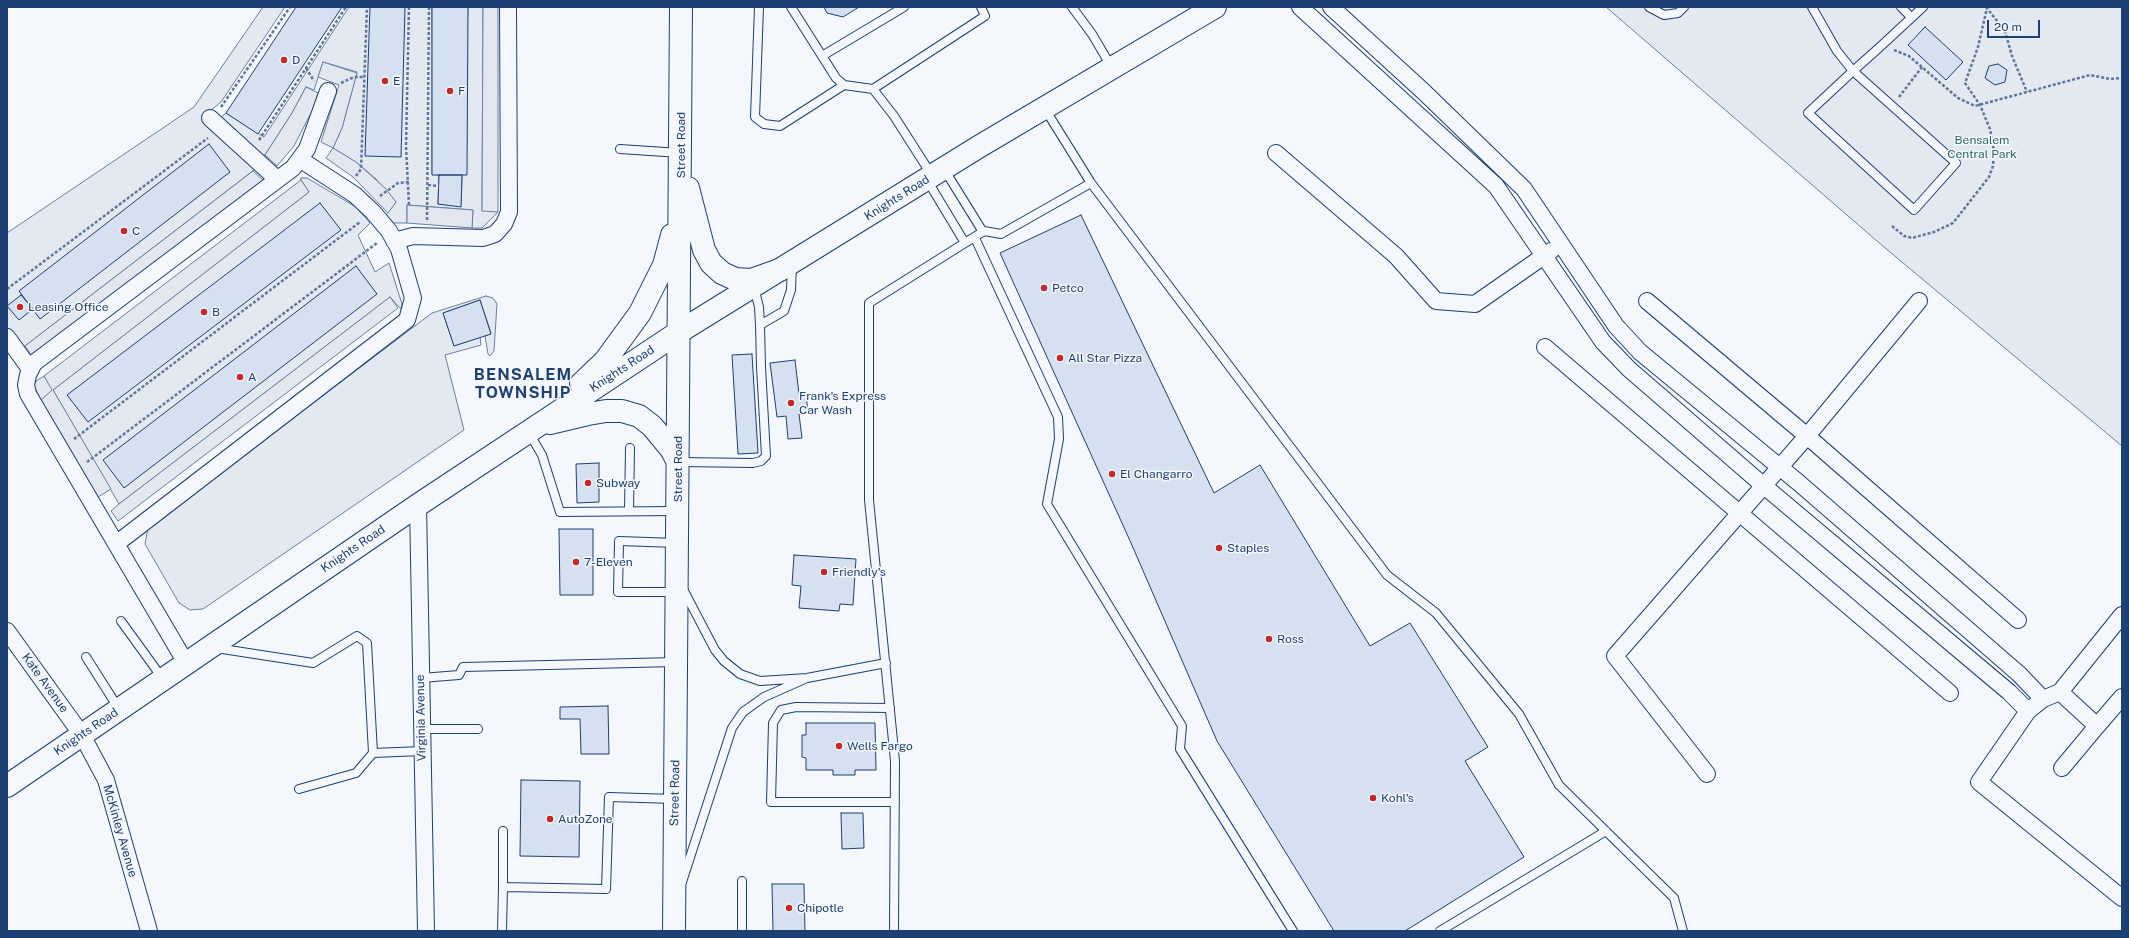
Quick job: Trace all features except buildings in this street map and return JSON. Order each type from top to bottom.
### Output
[{"type":"main road","name":"Street Road","points":[[674,931],[681,7]]},
{"type":"main road","name":"Knights Road","points":[[7,786],[418,505],[679,332],[1044,108],[1215,7]]},
{"type":"main road","points":[[680,158],[704,250],[711,263],[722,273],[735,279],[750,280],[787,266]]},
{"type":"main road","points":[[531,429],[605,361],[640,313],[664,265],[680,192]]},
{"type":"main road","points":[[531,429],[588,414],[606,411],[622,411],[639,416],[652,426],[671,449],[678,462]]},
{"type":"street","points":[[392,237],[427,236],[483,238],[495,234],[504,224],[509,212],[508,7]]},
{"type":"street","points":[[1300,7],[1496,186],[1543,257],[1603,342],[1640,378],[1764,486],[2009,692],[2028,711]]},
{"type":"street","points":[[1331,7],[1424,92],[1524,189],[1616,326],[1640,352],[1779,467],[2019,674],[2043,699]]},
{"type":"street","points":[[186,664],[28,394],[26,385],[30,369],[34,363],[293,168],[301,160],[307,149],[328,91]]},
{"type":"street","points":[[215,123],[277,179]]},
{"type":"street","points":[[1276,153],[1396,256],[1436,301],[1475,304],[1560,244]]},
{"type":"street","points":[[116,544],[407,320],[413,298],[399,249],[392,237],[370,209],[347,190],[301,160]]},
{"type":"street","points":[[1647,301],[1807,436],[2018,620]]},
{"type":"street","points":[[1707,774],[1615,656],[1807,436],[1919,301]]},
{"type":"street","points":[[7,337],[30,369]]},
{"type":"street","points":[[1545,347],[1950,693]]},
{"type":"street","name":"Virginia Avenue","points":[[418,505],[426,931]]},
{"type":"street","points":[[2122,615],[2060,692],[2043,699],[2028,711],[1979,782],[2122,898]]},
{"type":"street","name":"Kate Avenue","points":[[8,635],[82,735]]},
{"type":"street","points":[[2060,692],[2097,726]]},
{"type":"street","points":[[2062,768],[2122,697]]},
{"type":"street","name":"McKinley Avenue","points":[[82,735],[106,780],[149,931]]},
{"type":"lane","points":[[759,7],[755,117],[764,124],[780,126],[844,85]]},
{"type":"lane","points":[[791,7],[836,78],[844,85],[873,89],[985,16],[981,7]]},
{"type":"lane","points":[[822,56],[904,7]]},
{"type":"lane","points":[[1072,7],[1092,34],[1112,68]]},
{"type":"lane","points":[[1649,7],[1664,15],[1678,13],[1684,7]]},
{"type":"lane","points":[[1812,7],[1837,51],[1853,71],[1956,163],[1914,210],[1808,113],[1853,71],[1880,46],[1911,17],[1922,7]]},
{"type":"lane","points":[[1901,7],[1911,17]]},
{"type":"lane","points":[[873,89],[894,116],[934,175],[983,232]]},
{"type":"lane","points":[[1044,108],[1091,183],[1387,575],[1436,613],[1519,714],[1559,785],[1674,898],[1683,931]]},
{"type":"lane","points":[[620,149],[680,158]]},
{"type":"lane","points":[[934,175],[965,243]]},
{"type":"lane","points":[[894,931],[895,760],[869,500],[869,303],[983,232],[1001,234],[1091,183]]},
{"type":"lane","points":[[974,238],[1058,417],[1060,439],[1047,504],[1182,726],[1180,749],[1292,931]]},
{"type":"lane","points":[[760,325],[784,311],[791,290],[787,266]]},
{"type":"lane","points":[[678,462],[753,463],[761,461],[766,456],[759,307],[753,287]]},
{"type":"lane","points":[[531,429],[542,456],[560,512],[678,511]]},
{"type":"lane","points":[[629,511],[630,448]]},
{"type":"lane","points":[[678,543],[619,541],[618,592],[677,585],[715,650],[724,661],[740,674],[760,681],[807,678],[886,663]]},
{"type":"lane","points":[[121,621],[163,679]]},
{"type":"lane","points":[[210,647],[313,663],[357,636],[367,643],[373,753],[356,773],[299,789]]},
{"type":"lane","points":[[86,657],[120,709]]},
{"type":"lane","points":[[421,678],[459,675],[463,667],[676,662]]},
{"type":"lane","points":[[674,908],[732,728],[743,712],[764,697],[807,678]]},
{"type":"lane","points":[[890,708],[796,707],[781,710],[773,723],[771,802],[895,802]]},
{"type":"lane","points":[[422,729],[478,729]]},
{"type":"lane","points":[[373,753],[422,751]]},
{"type":"lane","points":[[503,887],[606,889],[609,798],[675,799]]},
{"type":"lane","points":[[502,831],[502,931]]},
{"type":"lane","points":[[1440,931],[1606,831]]},
{"type":"lane","points":[[742,881],[742,931]]},
{"type":"path","points":[[7,289],[215,123],[226,103],[290,7]]},
{"type":"path","points":[[250,154],[346,7]]},
{"type":"path","points":[[347,190],[361,169],[366,7]]},
{"type":"path","points":[[409,7],[406,146],[410,205]]},
{"type":"path","points":[[427,236],[429,7]]},
{"type":"path","points":[[1987,7],[2005,31],[2012,56],[2027,92]]},
{"type":"path","points":[[1892,226],[1904,236],[1912,238],[1934,232],[1946,226],[1953,222],[1989,177],[1993,166],[1994,151],[1990,129],[1980,105],[1965,83],[1978,47],[1987,7]]},
{"type":"path","points":[[1880,46],[1909,56],[1958,98],[1975,106],[2090,74],[2110,79],[2122,78]]},
{"type":"path","points":[[1892,106],[1922,67]]},
{"type":"path","points":[[328,91],[354,77],[364,77]]},
{"type":"path","points":[[61,449],[370,209],[398,183],[409,182]]},
{"type":"path","points":[[428,185],[439,186]]},
{"type":"path","points":[[74,472],[392,237]]},
{"type":"green space","points":[[263,7],[285,7],[221,102],[204,116],[256,166],[254,170],[25,346],[20,345],[7,327],[7,233],[194,107]]},
{"type":"green space","points":[[349,7],[432,7],[432,174],[439,175],[438,204],[461,206],[468,7],[483,7],[482,210],[498,212],[482,228],[472,228],[473,210],[407,205],[407,223],[394,223],[385,216],[396,202],[375,178],[356,162],[333,148],[342,128],[357,72],[323,62],[314,90],[306,87],[292,113],[263,158],[218,120],[226,113],[264,137]]},
{"type":"green space","name":"Bensalem Central Park","points":[[1606,7],[2122,7],[2122,446],[1884,247]]},
{"type":"green space","points":[[301,178],[307,178],[356,207],[370,223],[358,235],[375,272],[389,263],[402,304],[401,309],[390,297],[119,504],[53,390],[309,192]]},
{"type":"green space","points":[[486,296],[493,298],[497,304],[494,351],[490,356],[488,354],[485,336],[491,333],[480,300],[443,313],[454,346],[480,337],[481,345],[445,355],[464,430],[203,609],[190,610],[179,603],[145,544],[148,528],[432,313]]},
{"type":"green space","points":[[44,376],[53,390],[41,400],[34,386],[36,381]]},
{"type":"shaded area","points":[[483,7],[498,7],[498,212],[482,211]]},
{"type":"shaded area","points":[[323,62],[357,73],[342,128],[333,148],[321,142],[339,85],[318,77]]},
{"type":"shaded area","points":[[306,87],[318,93],[312,111],[294,146],[277,166],[265,155],[292,113]]},
{"type":"shaded area","points":[[333,148],[356,162],[386,189],[396,202],[388,213],[353,177],[326,158]]},
{"type":"shaded area","points":[[253,171],[263,180],[33,358],[25,346]]},
{"type":"shaded area","points":[[301,180],[309,192],[53,390],[111,489],[98,497],[41,400],[52,390],[44,376]]},
{"type":"shaded area","points":[[407,205],[473,210],[472,228],[407,223]]},
{"type":"shaded area","points":[[390,297],[398,308],[118,521],[111,511],[119,504]]},
{"type":"place","name":"D","points":[[284,60]]},
{"type":"place","name":"E","points":[[385,81]]},
{"type":"place","name":"F","points":[[450,91]]},
{"type":"place","name":"C","points":[[124,231]]},
{"type":"place","name":"Petco","points":[[1044,288]]},
{"type":"place","name":"Leasing Office","points":[[20,307]]},
{"type":"place","name":"B","points":[[204,312]]},
{"type":"place","name":"All Star Pizza","points":[[1060,358]]},
{"type":"place","name":"A","points":[[240,377]]},
{"type":"place","name":"Frank's Express Car Wash","points":[[791,403]]},
{"type":"place","name":"El Changarro","points":[[1112,474]]},
{"type":"place","name":"Subway","points":[[588,483]]},
{"type":"place","name":"Staples","points":[[1219,548]]},
{"type":"place","name":"7-Eleven","points":[[576,562]]},
{"type":"place","name":"Friendly's","points":[[824,572]]},
{"type":"place","name":"Ross","points":[[1269,639]]},
{"type":"place","name":"Wells Fargo","points":[[839,746]]},
{"type":"place","name":"Kohl's","points":[[1373,798]]},
{"type":"place","name":"AutoZone","points":[[550,819]]},
{"type":"place","name":"Chipotle","points":[[789,908]]},
{"type":"district","name":"BENSALEM TOWNSHIP","points":[[523,384]]}]
